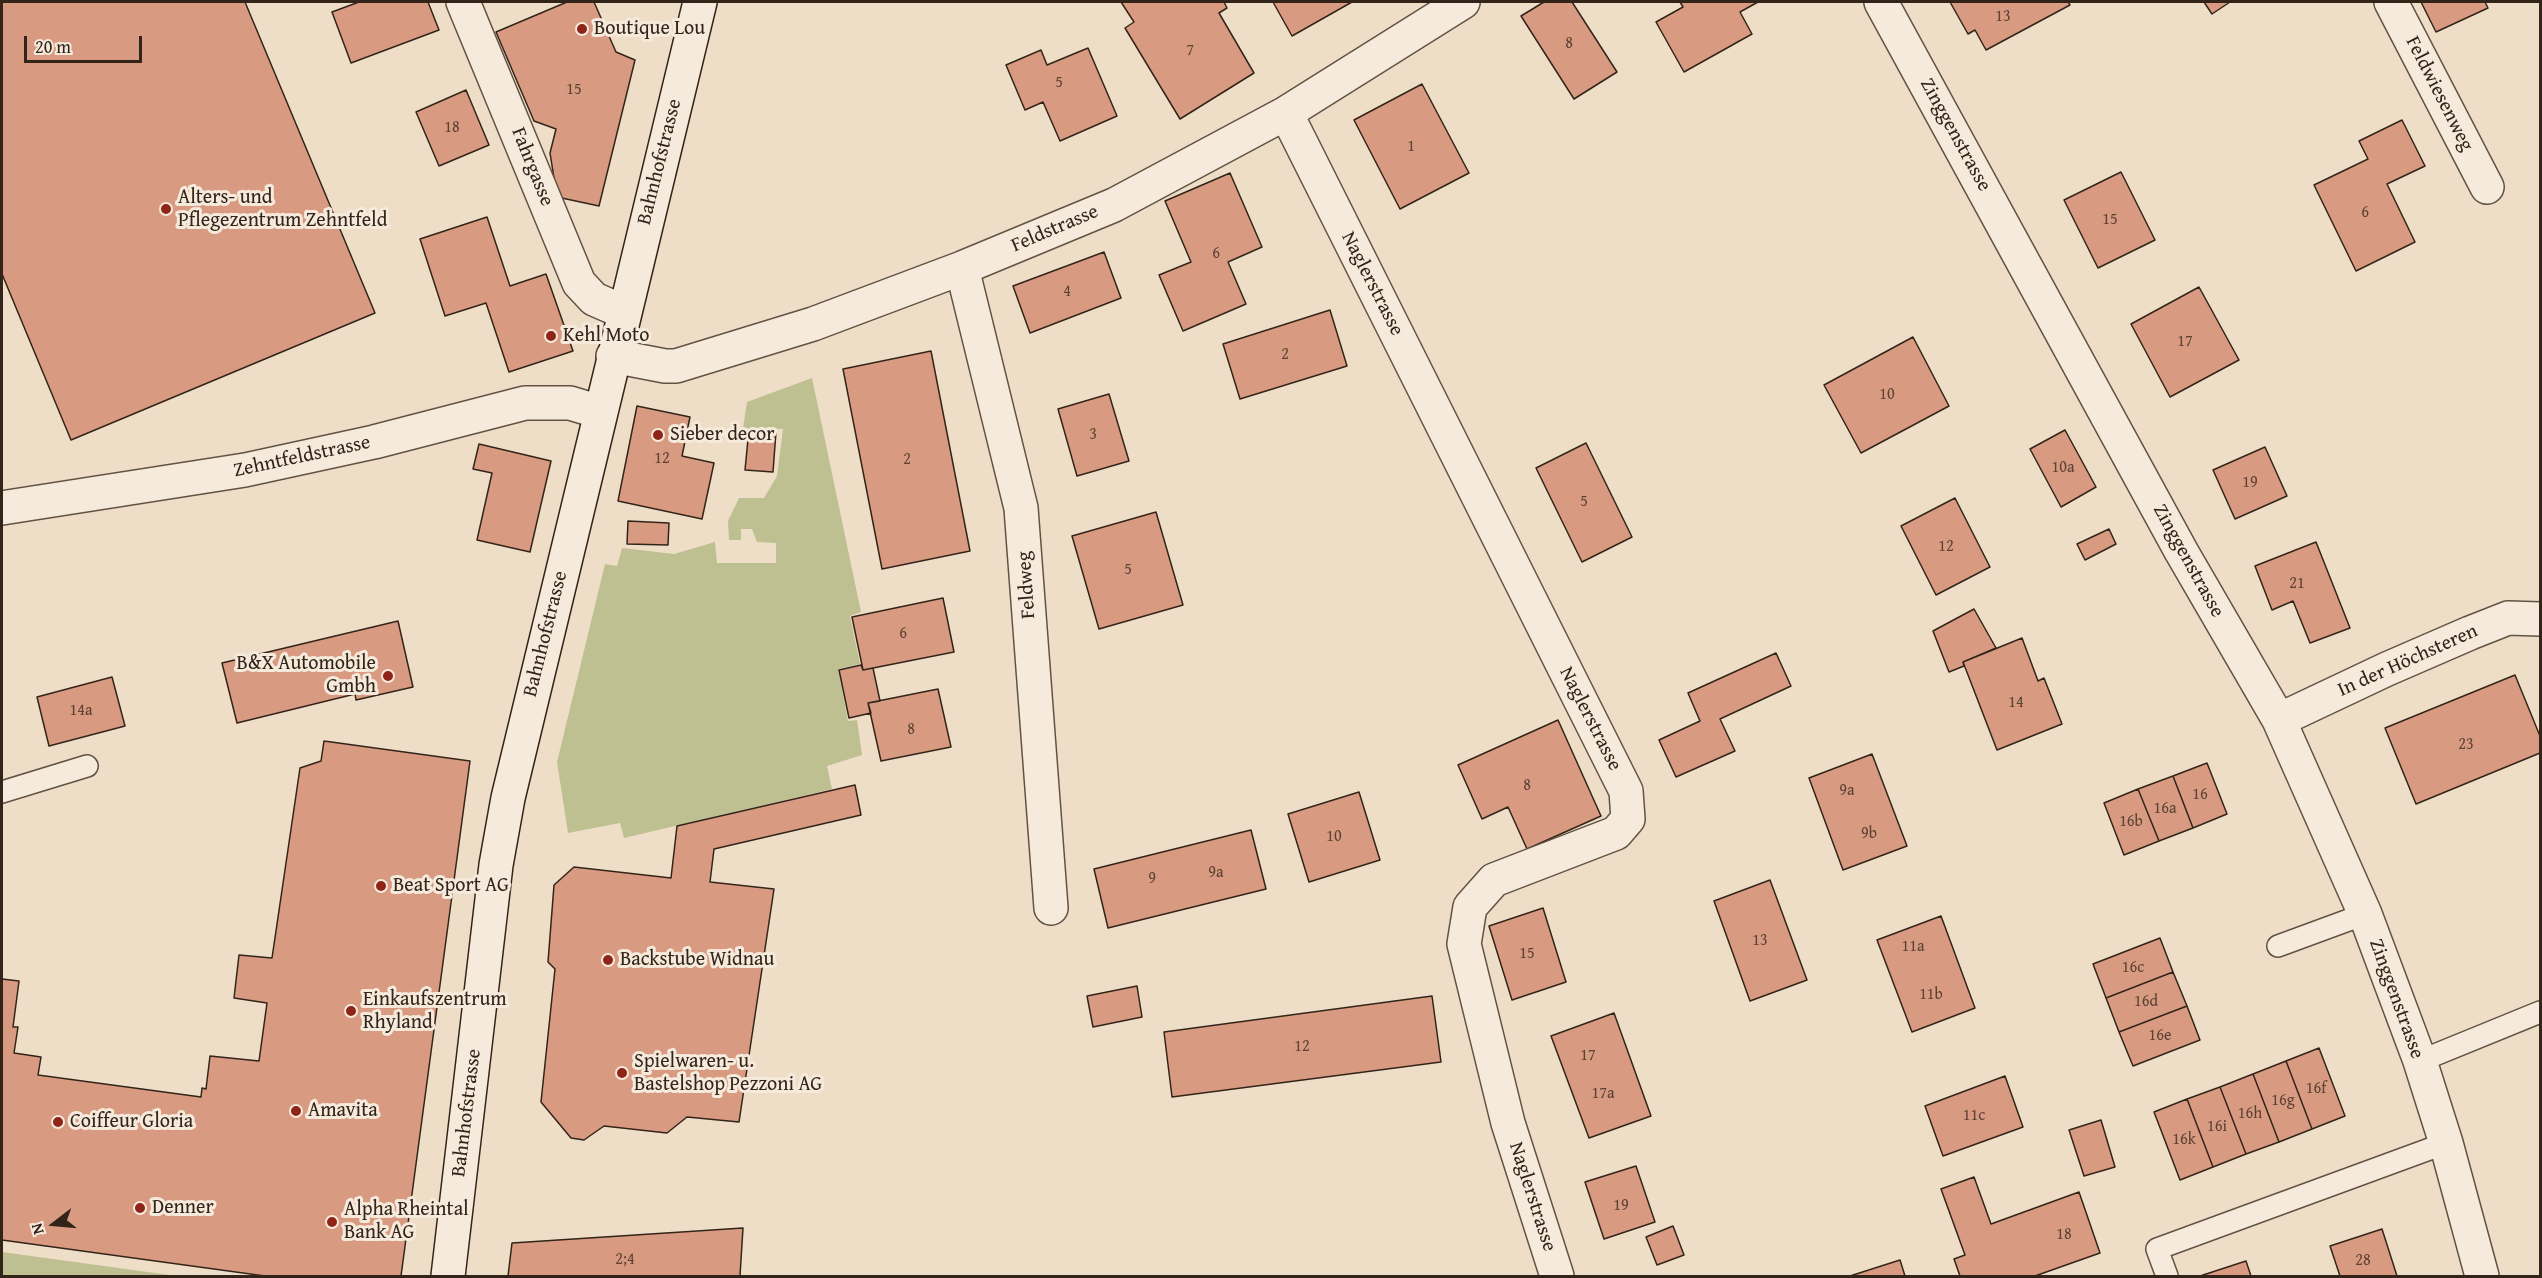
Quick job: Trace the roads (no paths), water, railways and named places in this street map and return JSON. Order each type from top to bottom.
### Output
[{"type":"street","name":"Fahrgasse","points":[[464,2],[579,283],[594,299],[624,312]]},
{"type":"street","name":"Bahnhofstrasse","points":[[448,1276],[496,865],[508,798],[700,2]]},
{"type":"street","name":"Feldstrasse","points":[[613,356],[676,366],[813,324],[962,268],[1114,204],[1286,113],[1463,2]]},
{"type":"street","name":"Zinggenstrasse","points":[[1881,2],[2181,551],[2280,720],[2365,914],[2420,1061],[2446,1143],[2482,1276]]},
{"type":"street","name":"Feldwiesenweg","points":[[2391,2],[2487,187]]},
{"type":"street","name":"Naglerstrasse","points":[[1286,113],[1626,791],[1628,819],[1616,833],[1494,879],[1470,907],[1464,944],[1508,1122],[1557,1276]]},
{"type":"street","name":"Feldweg","points":[[962,268],[1021,508],[1051,908]]},
{"type":"street","name":"Zehntfeldstrasse","points":[[2,508],[245,470],[385,440],[525,403],[570,403],[600,412]]},
{"type":"street","name":"In der Höchsteren","points":[[2280,720],[2470,633],[2508,618],[2541,619]]},
{"type":"lane","points":[[2,792],[87,766]]},
{"type":"lane","points":[[2278,946],[2365,914]]},
{"type":"lane","points":[[2420,1061],[2541,1012]]},
{"type":"lane","points":[[2168,1276],[2157,1249],[2446,1143]]},
{"type":"place","name":"Boutique Lou","points":[[582,29]]},
{"type":"place","name":"Alters- und Pflegezentrum Zehntfeld","points":[[166,209]]},
{"type":"place","name":"Kehl Moto","points":[[551,336]]},
{"type":"place","name":"Sieber decor","points":[[658,435]]},
{"type":"place","name":"B&X Automobile Gmbh","points":[[388,676]]},
{"type":"place","name":"Beat Sport AG","points":[[381,886]]},
{"type":"place","name":"Backstube Widnau","points":[[608,960]]},
{"type":"place","name":"Einkaufszentrum Rhyland","points":[[351,1011]]},
{"type":"place","name":"Spielwaren- u. Bastelshop Pezzoni AG","points":[[622,1073]]},
{"type":"place","name":"Amavita","points":[[296,1111]]},
{"type":"place","name":"Coiffeur Gloria","points":[[58,1122]]},
{"type":"place","name":"Denner","points":[[140,1208]]},
{"type":"place","name":"Alpha Rheintal Bank AG","points":[[332,1222]]}]
